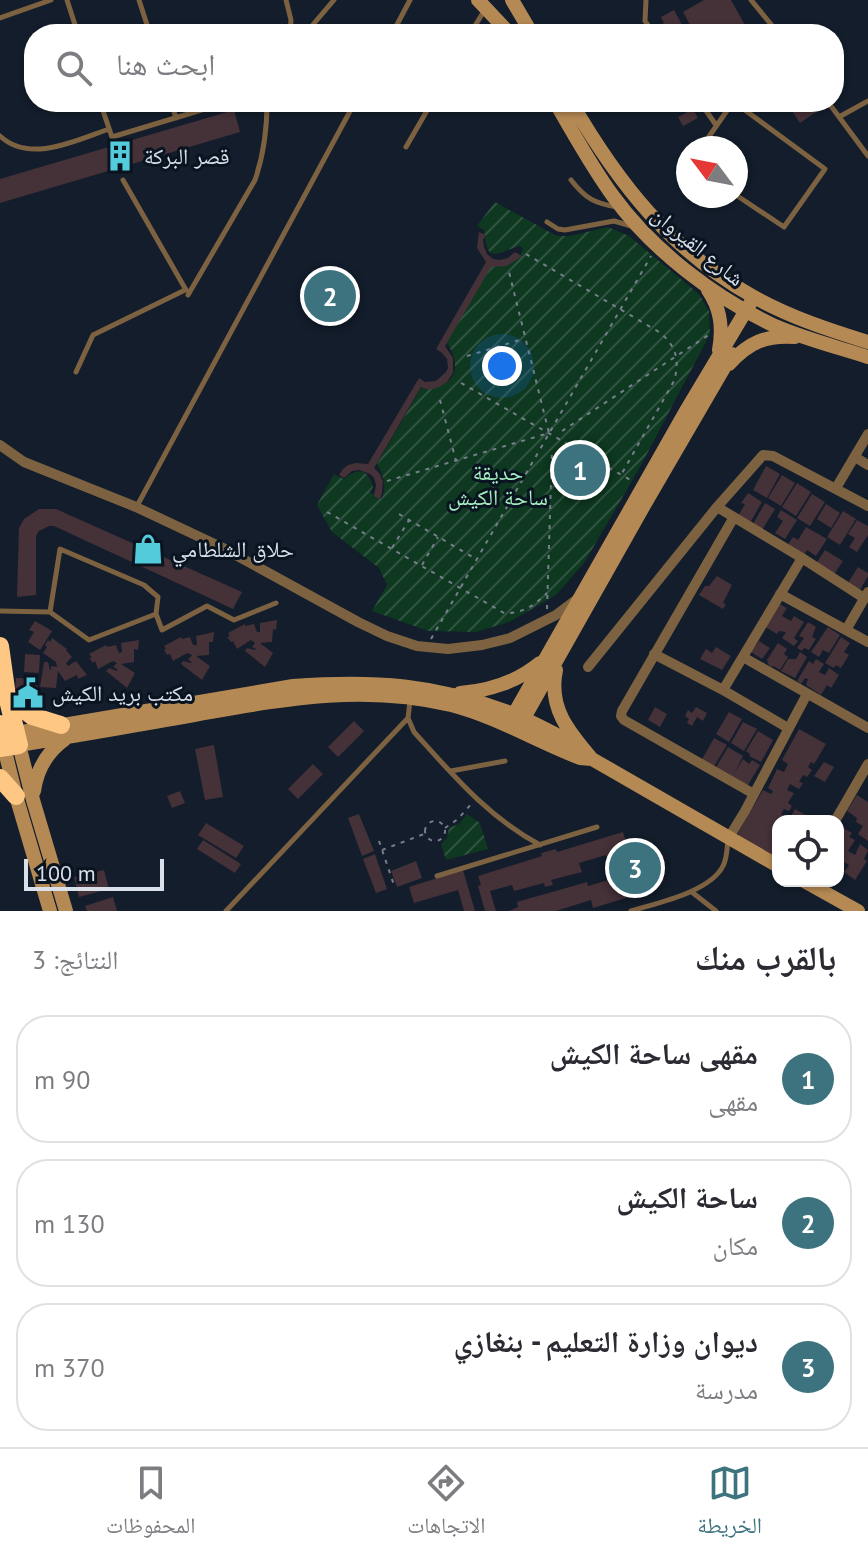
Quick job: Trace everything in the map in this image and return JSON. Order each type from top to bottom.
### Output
[{"type":"highway","points":[[0,646],[7,696],[6,739]]},
{"type":"highway","points":[[7,696],[32,716],[64,731]]},
{"type":"highway","points":[[0,778],[25,798]]},
{"type":"main road","points":[[512,0],[526,24]]},
{"type":"main road","points":[[482,4],[501,24]]},
{"type":"main road","name":"شارع القيروان","points":[[561,112],[622,208],[657,245],[704,283],[750,313],[804,337],[868,357]]},
{"type":"main road","name":"شارع القيروان","points":[[577,112],[617,175],[642,206],[713,270],[758,299],[811,323],[868,342]]},
{"type":"main road","points":[[704,283],[720,315],[717,370]]},
{"type":"main road","points":[[516,722],[643,507],[758,299]]},
{"type":"main road","points":[[772,863],[592,759],[580,747],[561,717],[553,688],[552,659],[581,597],[643,487],[717,370],[752,344],[767,338],[804,337]]},
{"type":"main road","points":[[64,731],[304,685],[381,683],[452,694],[469,693],[501,685],[552,659]]},
{"type":"main road","points":[[66,911],[6,739],[305,696],[348,694],[411,697],[516,722],[572,755],[592,759]]},
{"type":"main road","points":[[452,694],[580,747]]},
{"type":"main road","points":[[50,911],[25,798],[42,764],[64,731]]},
{"type":"main road","points":[[815,887],[851,911]]},
{"type":"street","points":[[836,488],[868,434]]},
{"type":"street","points":[[0,445],[24,462],[136,507],[223,548],[358,622],[417,646],[448,649],[510,638],[556,615],[581,597]]},
{"type":"street","points":[[588,667],[763,455],[773,456],[868,506]]},
{"type":"street","points":[[855,457],[868,465]]},
{"type":"street","points":[[717,507],[866,595],[846,630]]},
{"type":"street","points":[[734,517],[621,716],[754,794]]},
{"type":"street","points":[[723,690],[802,558]]},
{"type":"street","points":[[780,594],[868,642]]},
{"type":"street","points":[[654,654],[788,728]]},
{"type":"street","points":[[743,657],[868,728]]},
{"type":"street","points":[[728,839],[807,694]]},
{"type":"street","points":[[838,815],[868,764]]},
{"type":"street","points":[[856,785],[868,792]]},
{"type":"lane","points":[[0,18],[51,0]]},
{"type":"lane","points":[[67,0],[75,24]]},
{"type":"lane","points":[[139,0],[147,24]]},
{"type":"lane","points":[[286,0],[291,24]]},
{"type":"lane","points":[[314,24],[334,0]]},
{"type":"lane","points":[[397,24],[410,0]]},
{"type":"lane","points":[[646,0],[647,24]]},
{"type":"lane","points":[[751,0],[771,24]]},
{"type":"lane","points":[[474,24],[482,4]]},
{"type":"lane","points":[[839,117],[868,101]]},
{"type":"lane","points":[[103,112],[113,140],[196,112]]},
{"type":"lane","points":[[174,112],[176,118]]},
{"type":"lane","points":[[123,180],[188,295],[255,180],[265,140],[266,112]]},
{"type":"lane","points":[[136,507],[350,112]]},
{"type":"lane","points":[[406,147],[426,112]]},
{"type":"lane","points":[[707,112],[716,125]]},
{"type":"lane","points":[[709,136],[726,112]]},
{"type":"lane","points":[[748,112],[825,169],[784,227],[748,203]]},
{"type":"lane","points":[[835,112],[868,156]]},
{"type":"lane","points":[[0,136],[17,146],[50,148],[109,129]]},
{"type":"lane","points":[[571,180],[593,201],[622,208]]},
{"type":"lane","points":[[547,222],[565,230],[614,221],[641,229]]},
{"type":"lane","points":[[76,372],[93,335],[185,290]]},
{"type":"lane","points":[[50,612],[60,549],[144,585],[158,597],[156,614],[162,630],[207,606],[234,620],[276,603]]},
{"type":"lane","points":[[0,611],[50,612],[89,640],[156,614]]},
{"type":"lane","points":[[411,697],[408,718],[414,732],[500,820],[540,845]]},
{"type":"lane","points":[[226,911],[408,718]]},
{"type":"lane","points":[[450,772],[505,761]]},
{"type":"lane","points":[[437,876],[597,827]]},
{"type":"lane","points":[[631,911],[692,892],[718,873],[724,864],[728,839]]},
{"type":"lane","points":[[692,892],[716,911]]},
{"type":"path","points":[[426,647],[657,245]]},
{"type":"path","points":[[526,254],[668,339],[676,356],[674,381],[621,475]]},
{"type":"path","points":[[508,268],[549,433]]},
{"type":"path","points":[[562,431],[721,327]]},
{"type":"path","points":[[467,356],[526,339]]},
{"type":"path","points":[[461,383],[643,487]]},
{"type":"path","points":[[440,400],[456,461]]},
{"type":"path","points":[[387,481],[549,433]]},
{"type":"path","points":[[546,620],[552,450]]},
{"type":"path","points":[[327,512],[504,613],[524,610],[547,593]]},
{"type":"path","points":[[399,514],[477,559]]},
{"type":"path","points":[[392,549],[409,520]]},
{"type":"path","points":[[421,566],[438,537]]},
{"type":"path","points":[[444,828],[440,823],[431,822],[426,826],[425,834],[430,840],[442,837],[444,828],[458,819],[476,798]]},
{"type":"path","points":[[382,850],[425,834]]},
{"type":"path","points":[[379,841],[395,888]]},
{"type":"green space","name":"حديقة ساحة الكيش","points":[[495,202],[557,236],[608,227],[629,236],[699,294],[709,311],[710,334],[639,469],[584,563],[556,595],[509,622],[476,632],[428,631],[372,611],[387,585],[379,568],[332,532],[317,505],[334,474],[344,479],[362,471],[371,481],[373,487],[370,492],[380,499],[383,496],[383,479],[377,464],[421,388],[442,385],[453,375],[454,360],[446,341],[490,265],[519,257],[523,249],[520,246],[495,254],[488,249],[484,230],[477,226]]},
{"type":"green space","points":[[467,814],[480,823],[488,849],[446,860],[441,844],[447,838],[449,828],[459,824]]},
{"type":"building","points":[[704,0],[731,0],[744,24],[690,24],[683,12]]},
{"type":"building","points":[[674,10],[682,24],[662,24],[661,17]]},
{"type":"building","name":"قصر البركة","points":[[227,112],[235,112],[240,132],[0,203],[0,179]]},
{"type":"building","points":[[695,112],[698,118],[683,126],[678,117]]},
{"type":"building","points":[[793,112],[816,112],[800,123]]},
{"type":"building","points":[[479,232],[486,235],[484,247],[493,259],[508,258],[515,252],[522,256],[507,266],[491,267],[445,346],[453,358],[453,373],[439,387],[429,390],[421,387],[374,468],[383,482],[380,499],[374,496],[376,485],[370,474],[359,470],[352,471],[344,478],[339,475],[348,465],[368,464],[419,378],[425,382],[436,381],[446,372],[447,359],[436,349],[486,262],[477,248]]},
{"type":"building","points":[[766,466],[780,474],[767,498],[753,490]]},
{"type":"building","points":[[782,475],[795,483],[781,506],[768,498]]},
{"type":"building","points":[[797,483],[811,492],[796,516],[782,507]]},
{"type":"building","points":[[748,493],[762,502],[750,523],[738,516],[745,504],[741,503]]},
{"type":"building","points":[[812,494],[825,502],[810,526],[797,518]]},
{"type":"building","points":[[765,503],[775,509],[762,530],[753,524]]},
{"type":"building","points":[[826,504],[840,513],[831,528],[817,519]]},
{"type":"building","points":[[39,509],[56,509],[242,592],[233,609],[49,526],[36,536],[36,595],[17,597],[19,528],[24,519]]},
{"type":"building","points":[[781,510],[797,520],[785,539],[775,533],[783,521],[777,517]]},
{"type":"building","points":[[843,511],[856,519],[840,545],[827,537]]},
{"type":"building","points":[[857,520],[868,526],[868,535],[857,552],[849,547],[855,538],[848,534]]},
{"type":"building","points":[[806,527],[827,539],[816,556],[807,550],[804,555],[787,546],[793,537],[798,540]]},
{"type":"building","points":[[825,550],[843,561],[833,576],[815,565]]},
{"type":"building","points":[[858,567],[868,573],[860,590],[848,583]]},
{"type":"building","points":[[717,576],[732,585],[723,609],[699,595]]},
{"type":"building","points":[[778,603],[787,608],[782,616],[791,621],[794,616],[804,622],[794,638],[798,641],[794,646],[782,638],[786,632],[779,631],[777,634],[765,627]]},
{"type":"building","points":[[277,620],[272,642],[260,643],[273,653],[265,667],[245,651],[247,648],[255,650],[252,647],[255,643],[251,640],[237,649],[227,637],[230,636],[228,633],[245,624],[254,624],[260,632],[260,623]]},
{"type":"building","points":[[35,621],[52,631],[40,650],[28,642],[34,632],[29,630]]},
{"type":"building","points":[[808,622],[816,627],[812,637],[816,639],[809,650],[804,648],[802,651],[797,648],[804,638],[799,636]]},
{"type":"building","points":[[828,627],[840,635],[829,653],[823,650],[819,657],[811,652]]},
{"type":"building","points":[[214,632],[213,642],[209,642],[209,655],[196,656],[210,666],[202,680],[181,664],[183,661],[191,663],[188,660],[192,655],[187,653],[173,661],[164,650],[164,646],[181,637],[190,637],[193,645],[197,645],[196,636]]},
{"type":"building","points":[[841,637],[850,643],[844,652],[849,655],[841,668],[836,665],[834,668],[825,663]]},
{"type":"building","points":[[52,638],[72,657],[66,663],[68,666],[76,661],[87,675],[78,679],[77,675],[65,681],[58,671],[56,688],[40,687],[44,662],[48,662],[50,670],[51,666],[57,667],[56,662],[43,653],[48,640],[50,642]]},
{"type":"building","points":[[139,640],[138,650],[134,649],[134,662],[121,664],[135,673],[127,688],[106,671],[109,668],[117,671],[113,667],[117,663],[113,661],[98,669],[95,661],[93,663],[89,658],[92,657],[89,654],[106,645],[116,645],[119,653],[122,652],[121,643]]},
{"type":"building","points":[[759,641],[770,648],[762,659],[751,652]]},
{"type":"building","points":[[778,643],[787,649],[784,654],[788,657],[780,670],[771,667],[767,660]]},
{"type":"building","points":[[716,647],[731,656],[722,670],[700,659],[706,649],[712,653]]},
{"type":"building","points":[[800,652],[807,657],[795,678],[781,671],[788,659],[796,659]]},
{"type":"building","points":[[25,654],[40,655],[39,673],[24,672]]},
{"type":"building","points":[[816,659],[824,664],[819,672],[825,675],[829,668],[839,675],[831,688],[827,685],[821,695],[806,685],[808,679],[805,678],[801,684],[797,681],[809,661],[813,664]]},
{"type":"building","points":[[16,678],[38,679],[37,693],[28,693],[28,698],[18,697]]},
{"type":"building","points":[[655,707],[667,714],[660,727],[648,720]]},
{"type":"building","points":[[696,707],[707,713],[703,721],[697,717],[692,726],[685,716],[688,710],[692,713]]},
{"type":"building","points":[[729,712],[742,719],[729,742],[716,734]]},
{"type":"building","points":[[354,721],[364,731],[338,757],[328,747]]},
{"type":"building","points":[[743,722],[757,729],[744,751],[731,743]]},
{"type":"building","points":[[799,729],[826,744],[814,764],[811,762],[808,767],[812,770],[807,777],[803,775],[799,789],[790,784],[787,790],[794,793],[788,803],[792,806],[789,811],[784,809],[783,815],[772,815],[772,858],[740,839],[738,833],[763,790],[771,794],[773,791],[768,788],[777,769],[784,772],[788,764],[782,760]]},
{"type":"building","points":[[758,731],[773,740],[761,762],[746,751]]},
{"type":"building","points":[[714,738],[727,745],[713,768],[701,761]]},
{"type":"building","points":[[214,745],[223,797],[205,800],[195,749]]},
{"type":"building","points":[[728,747],[743,756],[734,774],[743,759],[749,764],[752,760],[760,765],[746,788],[725,776],[727,773],[715,769]]},
{"type":"building","points":[[824,762],[834,767],[825,782],[814,776]]},
{"type":"building","points":[[313,764],[323,774],[298,799],[288,789]]},
{"type":"building","points":[[180,791],[185,803],[172,808],[167,796]]},
{"type":"building","points":[[857,795],[868,802],[868,841],[858,834],[863,826],[847,811]]},
{"type":"building","points":[[795,809],[806,815],[792,815]]},
{"type":"building","points":[[359,814],[374,851],[362,856],[348,818]]},
{"type":"building","points":[[206,823],[244,846],[236,858],[198,835]]},
{"type":"building","points":[[844,828],[852,833],[849,837],[855,840],[848,851],[855,855],[860,844],[868,850],[864,859],[867,861],[855,880],[844,872],[849,865],[844,862]]},
{"type":"building","points":[[623,832],[642,893],[593,908],[591,900],[556,911],[509,911],[518,907],[517,902],[587,882],[588,886],[612,879],[606,855],[579,863],[582,872],[551,880],[553,885],[545,887],[544,883],[514,891],[512,885],[490,891],[496,911],[485,911],[478,876],[542,856],[541,853],[556,849],[557,852]]},
{"type":"building","points":[[203,840],[241,864],[235,873],[197,849]]},
{"type":"building","points":[[375,854],[387,889],[376,893],[363,859]]},
{"type":"building","points":[[416,861],[422,878],[397,887],[391,871]]},
{"type":"building","points":[[104,870],[109,889],[79,897],[74,877]]},
{"type":"building","points":[[463,870],[475,911],[464,911],[458,890],[414,903],[409,887]]},
{"type":"building","points":[[113,897],[117,911],[87,911],[85,906]]},
{"type":"place","name":"قصر البركة","points":[[120,156]]},
{"type":"place","name":"ساحة الكيش","points":[[330,296]]},
{"type":"place","name":"مقهى ساحة الكيش","points":[[580,470]]},
{"type":"place","name":"حلاق الشلطامي","points":[[148,549]]},
{"type":"place","name":"مكتب بريد الكيش","points":[[28,693]]},
{"type":"place","name":"ديوان وزارة التعليم - بنغازي","points":[[635,868]]}]
